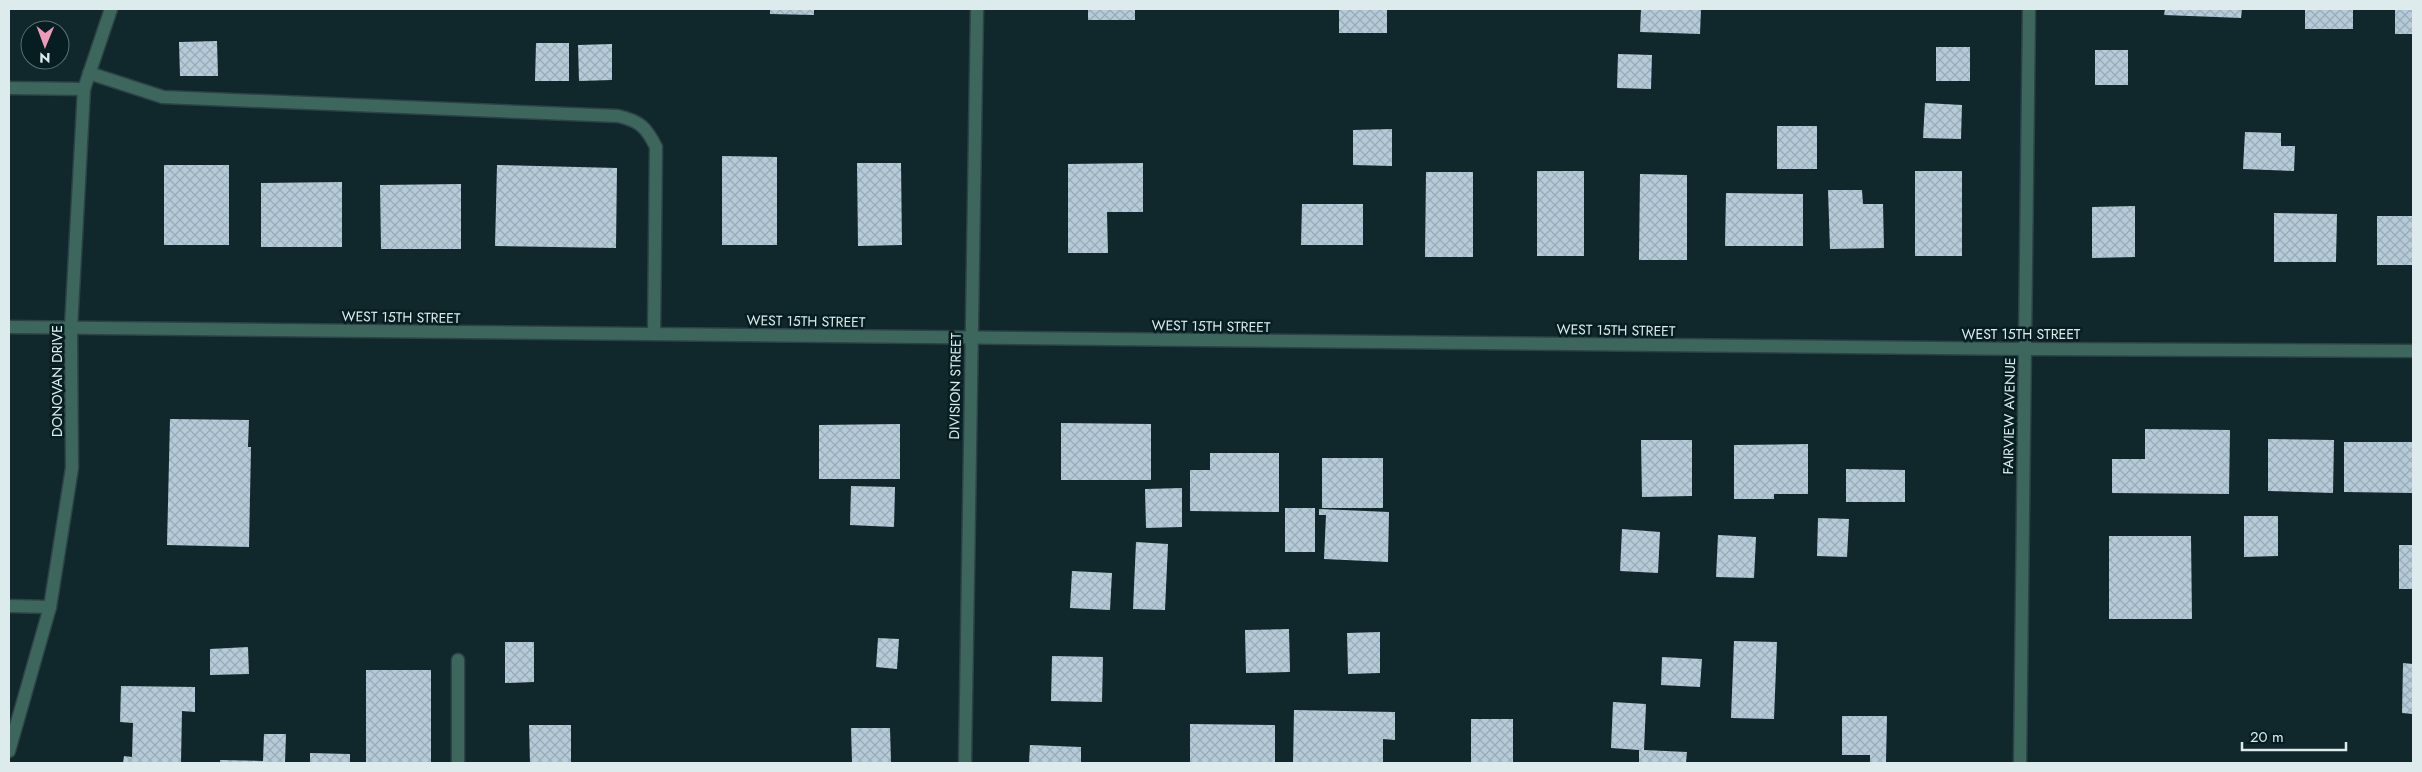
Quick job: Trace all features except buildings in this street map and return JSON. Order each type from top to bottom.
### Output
[{"type":"street","name":"DONOVAN DRIVE","points":[[9,751],[50,607],[72,468],[71,328],[84,89],[111,9]]},
{"type":"street","name":"DIVISION STREET","points":[[965,763],[970,338],[977,9]]},
{"type":"street","name":"FAIRVIEW AVENUE","points":[[2020,763],[2028,9]]},
{"type":"street","points":[[89,73],[163,97],[618,116],[636,120],[649,133],[656,148],[654,334]]},
{"type":"street","points":[[9,88],[84,89]]},
{"type":"street","name":"WEST 15TH STREET","points":[[9,327],[2025,350],[2413,351]]},
{"type":"street","points":[[9,606],[50,607]]},
{"type":"street","points":[[458,660],[458,763]]}]
